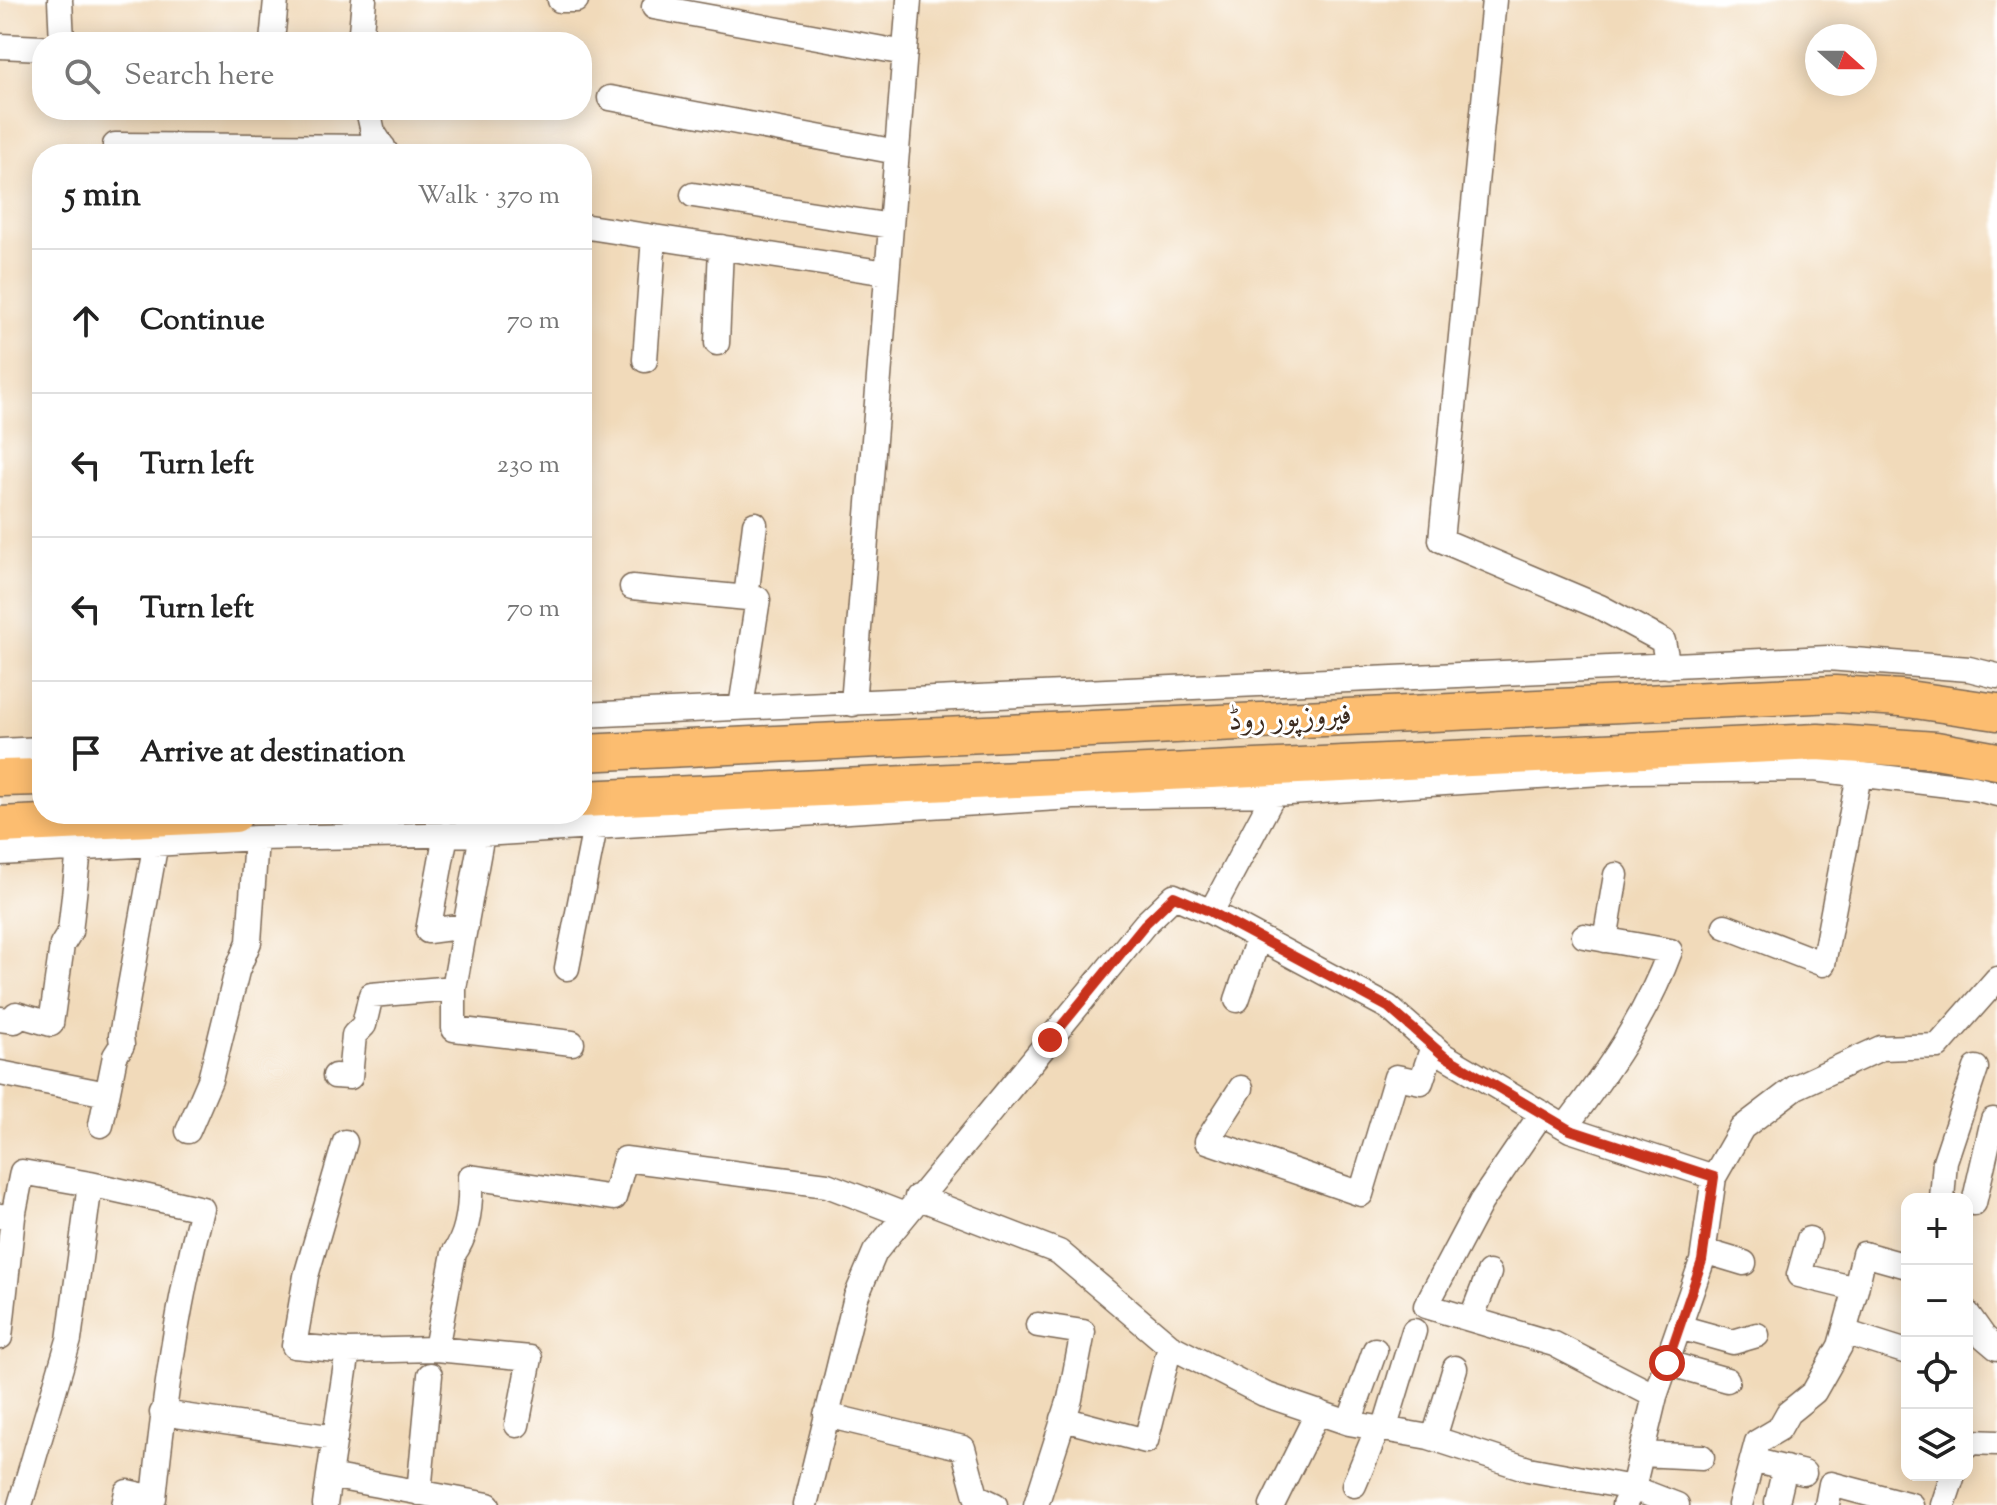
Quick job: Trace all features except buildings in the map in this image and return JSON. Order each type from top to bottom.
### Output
[{"type":"highway","name":"فیروزپور روڈ","points":[[592,753],[1835,694],[1901,698],[1997,712]]},
{"type":"highway","name":"فیروزپور روڈ","points":[[592,813],[1536,765],[1818,742],[1936,750],[1997,761]]},
{"type":"highway","points":[[0,778],[31,761]]},
{"type":"highway","points":[[0,825],[246,826]]},
{"type":"street","points":[[60,0],[62,32]]},
{"type":"street","points":[[273,32],[276,0]]},
{"type":"street","points":[[361,32],[364,0]]},
{"type":"street","points":[[560,0],[576,0]]},
{"type":"street","points":[[853,704],[909,0]]},
{"type":"street","points":[[1494,0],[1441,540],[1600,607],[1663,641],[1668,666]]},
{"type":"street","points":[[654,7],[905,53]]},
{"type":"street","points":[[0,46],[32,48]]},
{"type":"street","points":[[610,98],[897,152]]},
{"type":"street","points":[[370,120],[373,132],[381,144]]},
{"type":"street","points":[[693,195],[891,226]]},
{"type":"street","points":[[592,228],[887,273]]},
{"type":"street","points":[[645,360],[654,237]]},
{"type":"street","points":[[717,343],[721,247]]},
{"type":"street","points":[[746,598],[755,524]]},
{"type":"street","points":[[632,587],[758,599],[741,707]]},
{"type":"street","points":[[592,714],[1828,658],[1969,669],[1997,676]]},
{"type":"street","points":[[690,808],[1274,794],[1536,765],[1814,769],[1974,788],[1997,794]]},
{"type":"street","points":[[1725,926],[1823,964],[1859,775]]},
{"type":"street","points":[[1211,912],[1274,794]]},
{"type":"street","points":[[0,853],[79,850],[168,824],[121,1036],[122,1045],[115,1056],[101,1125]]},
{"type":"street","points":[[188,1131],[210,1080],[237,971],[249,942],[246,826],[482,834],[533,824]]},
{"type":"street","points":[[567,968],[587,824]]},
{"type":"street","points":[[446,834],[428,931],[466,926]]},
{"type":"street","points":[[482,834],[454,988],[454,1029],[572,1043]]},
{"type":"street","points":[[0,1019],[15,1021],[16,1014],[51,1024],[62,945],[70,932],[79,850]]},
{"type":"street","points":[[1565,1127],[1614,1064],[1651,1000],[1670,951],[1594,938],[1616,875]]},
{"type":"street","points":[[805,1505],[856,1297],[875,1252],[1145,924],[1174,896],[1211,912],[1388,1007],[1433,1046],[1565,1127],[1714,1177]]},
{"type":"street","points":[[1237,1000],[1258,939]]},
{"type":"street","points":[[1628,1496],[1655,1396],[1704,1251],[1714,1177],[1742,1128],[1796,1087],[1881,1048],[1938,1046],[1997,979]]},
{"type":"street","points":[[335,1076],[350,1077],[354,1035],[364,1025],[371,995],[454,988]]},
{"type":"street","points":[[1241,1088],[1207,1141],[1361,1194],[1396,1077],[1421,1082],[1433,1046]]},
{"type":"street","points":[[1942,1193],[1945,1161],[1976,1068]]},
{"type":"street","points":[[0,1073],[107,1094]]},
{"type":"street","points":[[1962,1109],[1995,1121],[1983,1188]]},
{"type":"street","points":[[1542,1113],[1481,1202],[1426,1306],[1554,1344],[1655,1396]]},
{"type":"street","points":[[345,1142],[306,1276],[294,1346],[348,1351],[436,1349],[530,1358],[517,1425]]},
{"type":"street","points":[[436,1349],[454,1253],[459,1245],[471,1197],[470,1177],[614,1198],[625,1159],[827,1185],[911,1206],[1059,1252],[1170,1346],[1264,1394],[1349,1423],[1434,1438],[1528,1469],[1628,1496],[1677,1505]]},
{"type":"street","points":[[0,1337],[7,1216],[22,1172],[202,1209],[185,1273],[162,1413],[154,1498],[127,1492],[124,1505]]},
{"type":"street","points":[[20,1505],[69,1340],[90,1184]]},
{"type":"street","points":[[1809,1239],[1799,1275],[1856,1289]]},
{"type":"street","points":[[1704,1251],[1744,1263]]},
{"type":"street","points":[[1740,1505],[1757,1442],[1779,1429],[1788,1413],[1814,1392],[1844,1332],[1864,1254],[1903,1265]]},
{"type":"street","points":[[1471,1319],[1489,1273]]},
{"type":"street","points":[[1973,1321],[1997,1348]]},
{"type":"street","points":[[1036,1505],[1063,1419],[1083,1332],[1038,1325]]},
{"type":"street","points":[[1679,1327],[1733,1342],[1757,1335]]},
{"type":"street","points":[[1354,1485],[1381,1429],[1414,1331]]},
{"type":"street","points":[[1844,1332],[1901,1350]]},
{"type":"street","points":[[1063,1419],[1146,1441],[1170,1346]]},
{"type":"street","points":[[1349,1423],[1375,1350]]},
{"type":"street","points":[[325,1505],[348,1351]]},
{"type":"street","points":[[1667,1363],[1727,1380]]},
{"type":"street","points":[[1434,1438],[1455,1368]]},
{"type":"street","points":[[419,1493],[430,1375]]},
{"type":"street","points":[[1272,1505],[1318,1412]]},
{"type":"street","points":[[162,1413],[335,1438]]},
{"type":"street","points":[[826,1415],[963,1448],[976,1496],[995,1505]]},
{"type":"street","points":[[1973,1442],[1997,1443]]},
{"type":"street","points":[[1641,1454],[1702,1457]]},
{"type":"street","points":[[1752,1460],[1795,1471],[1781,1504]]},
{"type":"street","points":[[329,1476],[488,1505]]},
{"type":"street","points":[[1943,1505],[1951,1481]]},
{"type":"street","points":[[1827,1505],[1831,1484],[1911,1505]]},
{"type":"route","points":[[1050,1040],[1145,924],[1174,896],[1211,912],[1388,1007],[1443,1055],[1570,1130],[1714,1177],[1702,1261],[1667,1363]]}]
